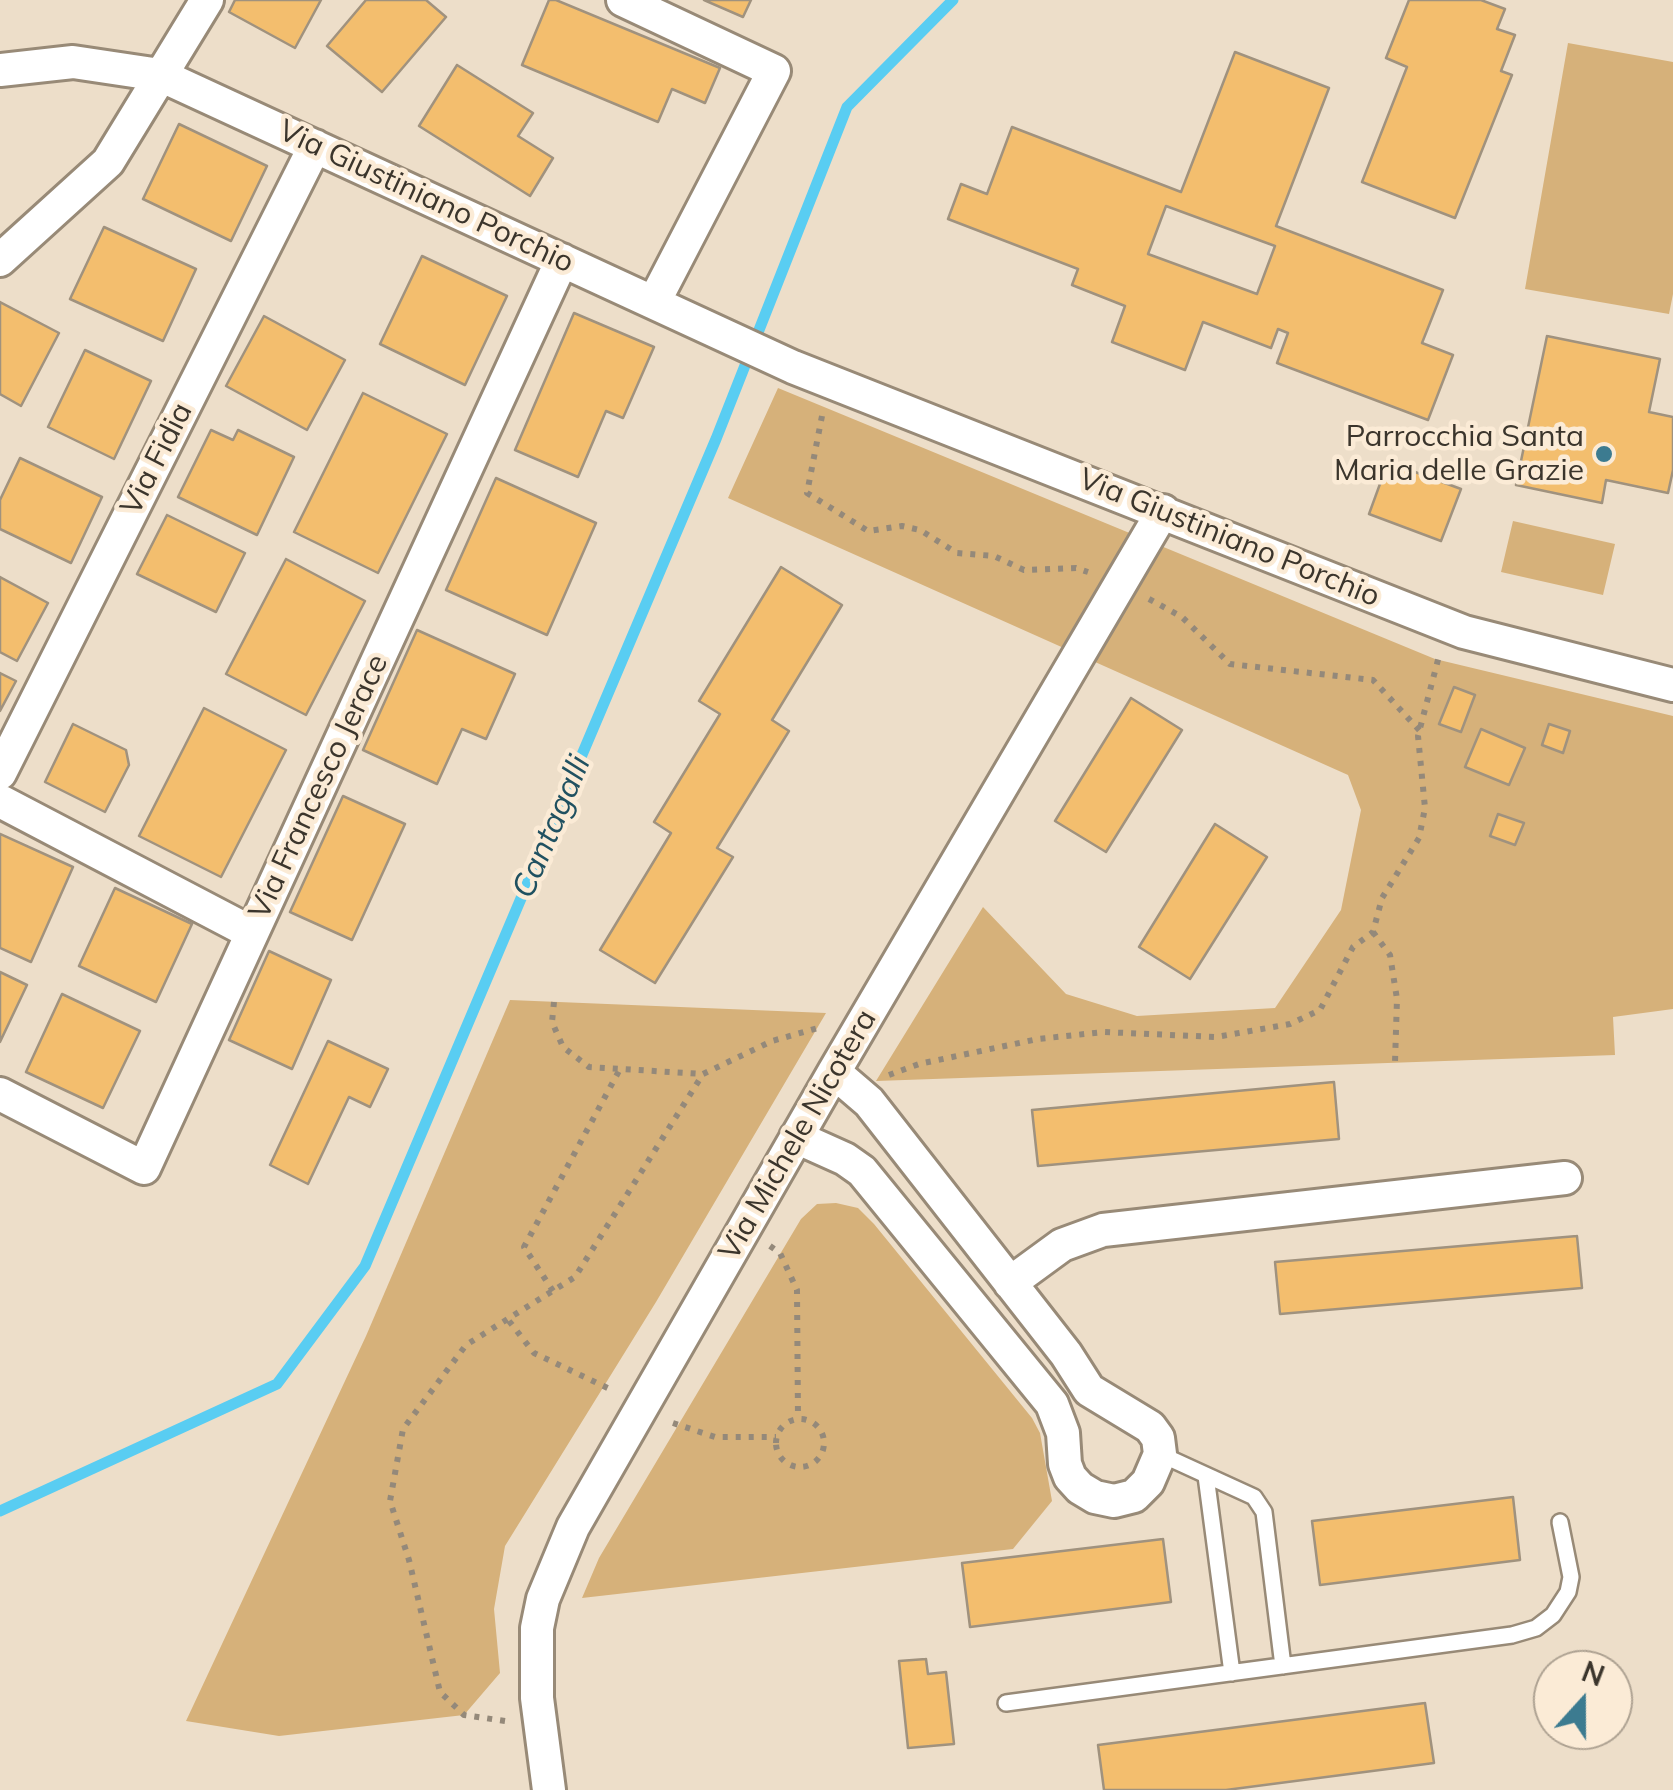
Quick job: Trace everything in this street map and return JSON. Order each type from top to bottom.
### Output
[{"type":"street","points":[[0,260],[108,162],[207,0]]},
{"type":"street","points":[[623,0],[774,71],[654,302]]},
{"type":"street","name":"Via Giustiniano Porchio","points":[[0,70],[73,62],[160,75],[794,367],[1448,625],[1673,684]]},
{"type":"street","name":"Via Fidia","points":[[0,773],[314,146]]},
{"type":"street","name":"Via Francesco Jerace","points":[[0,1094],[144,1168],[562,260]]},
{"type":"street","name":"Via Michele Nicotera","points":[[549,1790],[535,1659],[543,1599],[573,1527],[796,1137],[844,1080],[858,1030],[1163,511]]},
{"type":"street","points":[[0,801],[252,932]]},
{"type":"street","points":[[796,1137],[844,1158],[862,1171],[1040,1389],[1058,1418],[1065,1464],[1080,1488],[1095,1497],[1114,1501],[1134,1496],[1148,1482],[1160,1454],[1158,1438],[1150,1427],[1089,1390],[1010,1283],[844,1080]]},
{"type":"street","points":[[1010,1283],[1062,1245],[1104,1230],[1564,1178]]},
{"type":"lane","points":[[1160,1454],[1254,1497],[1264,1512],[1283,1666]]},
{"type":"lane","points":[[1206,1476],[1232,1673]]},
{"type":"lane","points":[[1006,1703],[1536,1628],[1553,1615],[1568,1592],[1571,1577],[1560,1522]]},
{"type":"path","points":[[828,380],[806,493],[868,531],[902,526],[920,530],[957,553],[994,556],[1024,570],[1076,568],[1122,584],[1182,616],[1230,664],[1373,680],[1420,731]]},
{"type":"path","points":[[844,1080],[1038,1039],[1104,1032],[1216,1037],[1290,1024],[1320,1010],[1354,947],[1373,932],[1382,898],[1419,838],[1425,808],[1420,731],[1448,625]]},
{"type":"path","points":[[1373,932],[1390,955],[1397,999],[1395,1062]]},
{"type":"path","points":[[554,1002],[552,1022],[562,1047],[590,1067],[703,1074],[817,1028],[858,1030]]},
{"type":"path","points":[[553,1292],[524,1247],[620,1069]]},
{"type":"path","points":[[541,1726],[464,1716],[440,1692],[409,1560],[390,1500],[404,1429],[466,1345],[575,1277],[703,1074]]},
{"type":"path","points":[[744,1229],[780,1253],[797,1290],[798,1418]]},
{"type":"path","points":[[509,1321],[534,1352],[678,1426],[715,1437],[776,1437]]},
{"type":"path","points":[[798,1418],[812,1422],[822,1433],[824,1448],[816,1461],[803,1467],[788,1464],[778,1452],[776,1437],[784,1425],[798,1418]]},
{"type":"shaded area","points":[[1568,43],[1673,62],[1673,294],[1669,314],[1525,289]]},
{"type":"shaded area","points":[[778,388],[1435,659],[1673,716],[1673,1009],[1613,1017],[1615,1055],[876,1081],[983,907],[1066,994],[1137,1016],[1275,1008],[1341,910],[1361,810],[1348,775],[728,498]]},
{"type":"shaded area","points":[[1513,521],[1615,544],[1603,595],[1501,572]]},
{"type":"shaded area","points":[[510,1000],[826,1013],[656,1302],[505,1546],[494,1609],[500,1673],[464,1715],[279,1736],[186,1721],[366,1336]]},
{"type":"shaded area","points":[[817,1204],[858,1208],[874,1224],[1032,1418],[1040,1433],[1052,1501],[1013,1549],[582,1598],[599,1558],[801,1219]]},
{"type":"building","points":[[235,0],[321,0],[295,48],[229,12]]},
{"type":"building","points":[[366,0],[426,0],[446,17],[382,92],[327,46]]},
{"type":"building","points":[[549,0],[720,68],[705,103],[672,89],[658,122],[522,65]]},
{"type":"building","points":[[704,0],[751,0],[743,17]]},
{"type":"building","points":[[1409,0],[1481,0],[1505,9],[1497,29],[1515,35],[1501,71],[1512,75],[1455,218],[1362,182],[1407,67],[1386,58]]},
{"type":"building","points":[[1235,52],[1329,88],[1276,226],[1443,290],[1422,343],[1453,355],[1428,420],[1277,363],[1288,333],[1278,329],[1271,348],[1203,322],[1185,370],[1112,342],[1125,306],[1072,285],[1078,269],[948,219],[961,184],[987,194],[1012,127],[1181,192]],"holes":[[[1166,206],[1275,246],[1257,294],[1148,254]]]},
{"type":"building","points":[[457,65],[533,113],[518,136],[553,158],[530,196],[419,126]]},
{"type":"building","points":[[179,124],[267,166],[231,241],[143,199]]},
{"type":"building","points":[[104,227],[196,269],[163,341],[70,299]]},
{"type":"building","points":[[422,256],[507,296],[465,385],[380,344]]},
{"type":"building","points":[[0,302],[59,333],[21,406],[0,394]]},
{"type":"building","points":[[574,313],[654,347],[623,418],[606,411],[578,477],[515,450]]},
{"type":"building","points":[[264,316],[345,360],[307,430],[226,386]]},
{"type":"building","points":[[1547,336],[1660,359],[1649,412],[1673,417],[1673,470],[1668,493],[1606,480],[1602,503],[1516,485]]},
{"type":"building","points":[[85,350],[151,381],[114,459],[48,427]]},
{"type":"building","points":[[363,393],[447,434],[378,573],[294,532]]},
{"type":"building","points":[[211,430],[233,440],[238,430],[294,457],[257,535],[178,497]]},
{"type":"building","points":[[20,458],[102,497],[71,563],[0,529],[0,500]]},
{"type":"building","points":[[1388,462],[1461,489],[1441,541],[1369,514]]},
{"type":"building","points":[[496,478],[596,523],[547,635],[446,590]]},
{"type":"building","points":[[167,515],[245,553],[216,612],[137,574]]},
{"type":"building","points":[[286,559],[365,601],[306,715],[226,674]]},
{"type":"building","points":[[781,567],[842,605],[772,720],[789,731],[717,848],[733,857],[655,983],[600,950],[671,833],[654,822],[720,714],[699,701]]},
{"type":"building","points":[[0,577],[48,603],[17,661],[0,652]]},
{"type":"building","points":[[417,630],[515,674],[486,739],[462,729],[437,784],[363,750]]},
{"type":"building","points":[[0,673],[16,681],[0,711]]},
{"type":"building","points":[[1454,687],[1475,695],[1461,732],[1439,724]]},
{"type":"building","points":[[1131,698],[1182,730],[1106,852],[1055,821]]},
{"type":"building","points":[[204,708],[286,750],[221,877],[139,836]]},
{"type":"building","points":[[73,724],[126,750],[129,765],[105,812],[45,782]]},
{"type":"building","points":[[1549,724],[1570,731],[1563,753],[1542,745]]},
{"type":"building","points":[[1481,729],[1525,748],[1509,785],[1465,767]]},
{"type":"building","points":[[343,796],[405,824],[352,940],[290,912]]},
{"type":"building","points":[[1498,814],[1524,823],[1515,845],[1490,836]]},
{"type":"building","points":[[1215,824],[1267,857],[1190,979],[1139,947]]},
{"type":"building","points":[[0,834],[73,867],[31,962],[0,948]]},
{"type":"building","points":[[115,888],[192,924],[156,1002],[79,966]]},
{"type":"building","points":[[269,951],[331,980],[292,1069],[229,1040]]},
{"type":"building","points":[[0,972],[27,985],[0,1042]]},
{"type":"building","points":[[62,994],[140,1031],[103,1108],[26,1072]]},
{"type":"building","points":[[328,1041],[388,1069],[370,1107],[349,1097],[308,1184],[270,1165]]},
{"type":"building","points":[[1334,1082],[1339,1139],[1038,1166],[1032,1110]]},
{"type":"building","points":[[1577,1236],[1582,1288],[1280,1314],[1275,1262]]},
{"type":"building","points":[[1513,1497],[1520,1560],[1320,1585],[1312,1521]]},
{"type":"building","points":[[1163,1539],[1171,1602],[970,1627],[962,1563]]},
{"type":"building","points":[[926,1659],[928,1674],[946,1672],[954,1744],[908,1748],[899,1661]]},
{"type":"building","points":[[1425,1703],[1434,1763],[1226,1790],[1104,1790],[1098,1745]]},
{"type":"waterway","name":"Cantagalli","points":[[0,1511],[277,1384],[365,1266],[716,439],[847,107],[953,0]]},
{"type":"place","name":"Parrocchia Santa Maria delle Grazie","points":[[1604,454]]}]
